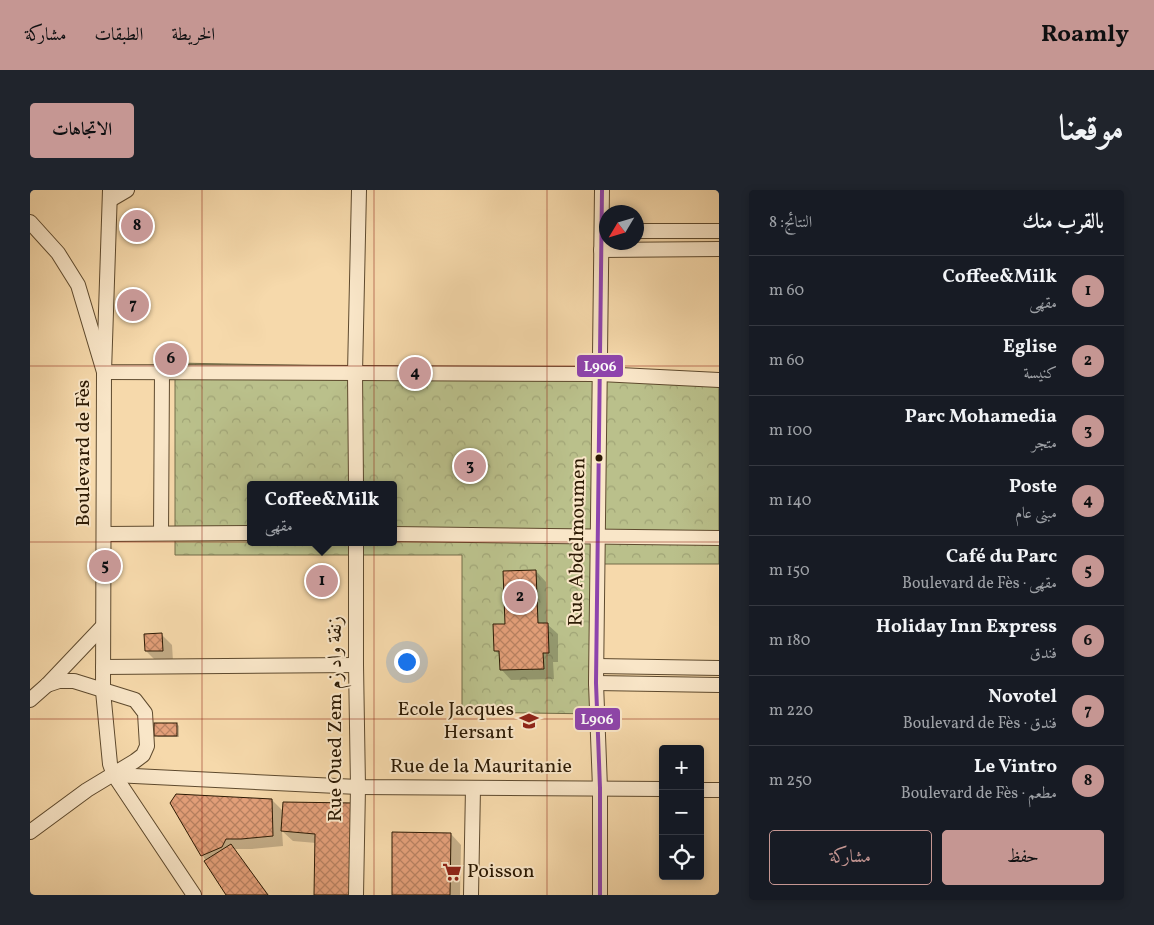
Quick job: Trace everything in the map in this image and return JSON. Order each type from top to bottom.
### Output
[{"type":"street","points":[[110,195],[127,190]]},
{"type":"street","points":[[356,481],[355,373],[359,190]]},
{"type":"street","name":"Rue Abdelmoumen","points":[[602,190],[603,205]]},
{"type":"street","name":"Boulevard de Fès","points":[[110,195],[104,372],[103,691],[109,756],[114,775]]},
{"type":"street","points":[[30,222],[58,253],[78,285],[104,372],[600,374],[719,380]]},
{"type":"street","points":[[644,231],[719,231]]},
{"type":"street","points":[[644,250],[719,249]]},
{"type":"street","name":"Rue Abdelmoumen","points":[[600,895],[600,788],[596,666],[601,250]]},
{"type":"street","points":[[161,534],[162,372]]},
{"type":"street","points":[[104,534],[247,533]]},
{"type":"street","points":[[397,534],[719,538]]},
{"type":"street","name":"Rue Oued Zem زنقة واد زم","points":[[356,546],[358,786],[356,895]]},
{"type":"street","points":[[30,700],[47,685],[103,626]]},
{"type":"street","points":[[103,667],[356,665]]},
{"type":"street","points":[[596,666],[719,668]]},
{"type":"street","points":[[30,832],[86,790],[135,761],[143,754],[147,746],[146,713],[135,700],[74,681],[59,681],[47,685]]},
{"type":"street","points":[[596,683],[719,684]]},
{"type":"street","points":[[114,775],[194,895]]},
{"type":"street","name":"Rue de la Mauritanie","points":[[114,775],[358,786],[659,789]]},
{"type":"street","points":[[471,895],[473,788]]},
{"type":"street","points":[[704,790],[719,790]]},
{"type":"green space","points":[[175,363],[719,373],[719,564],[601,564],[597,714],[462,712],[462,555],[175,555]]},
{"type":"building","points":[[536,570],[538,623],[548,623],[549,653],[543,653],[544,669],[500,670],[499,651],[494,651],[493,624],[505,624],[503,571]]},
{"type":"building","points":[[162,633],[163,651],[145,651],[144,634]]},
{"type":"building","points":[[154,723],[177,723],[177,736],[154,736]]},
{"type":"building","points":[[176,794],[272,799],[273,836],[226,839],[222,847],[201,856],[170,803]]},
{"type":"building","points":[[283,802],[353,803],[350,895],[314,895],[315,834],[281,831]]},
{"type":"building","points":[[392,832],[451,833],[450,895],[392,895]]},
{"type":"building","points":[[231,844],[268,895],[226,895],[204,861]]},
{"type":"transit line","name":"L906","points":[[600,895],[600,788],[596,683],[602,190]]},
{"type":"place","name":"Le Vintro","points":[[137,226]]},
{"type":"place","name":"Novotel","points":[[133,305]]},
{"type":"place","name":"Holiday Inn Express","points":[[171,359]]},
{"type":"place","name":"Poste","points":[[415,373]]},
{"type":"place","name":"Parc Mohamedia","points":[[470,466]]},
{"type":"place","name":"Café du Parc","points":[[105,566]]},
{"type":"place","name":"Coffee&Milk","points":[[322,581]]},
{"type":"place","name":"Eglise","points":[[520,597]]},
{"type":"place","name":"Ecole Jacques Hersant","points":[[529,721]]},
{"type":"place","name":"Poisson","points":[[452,872]]}]
